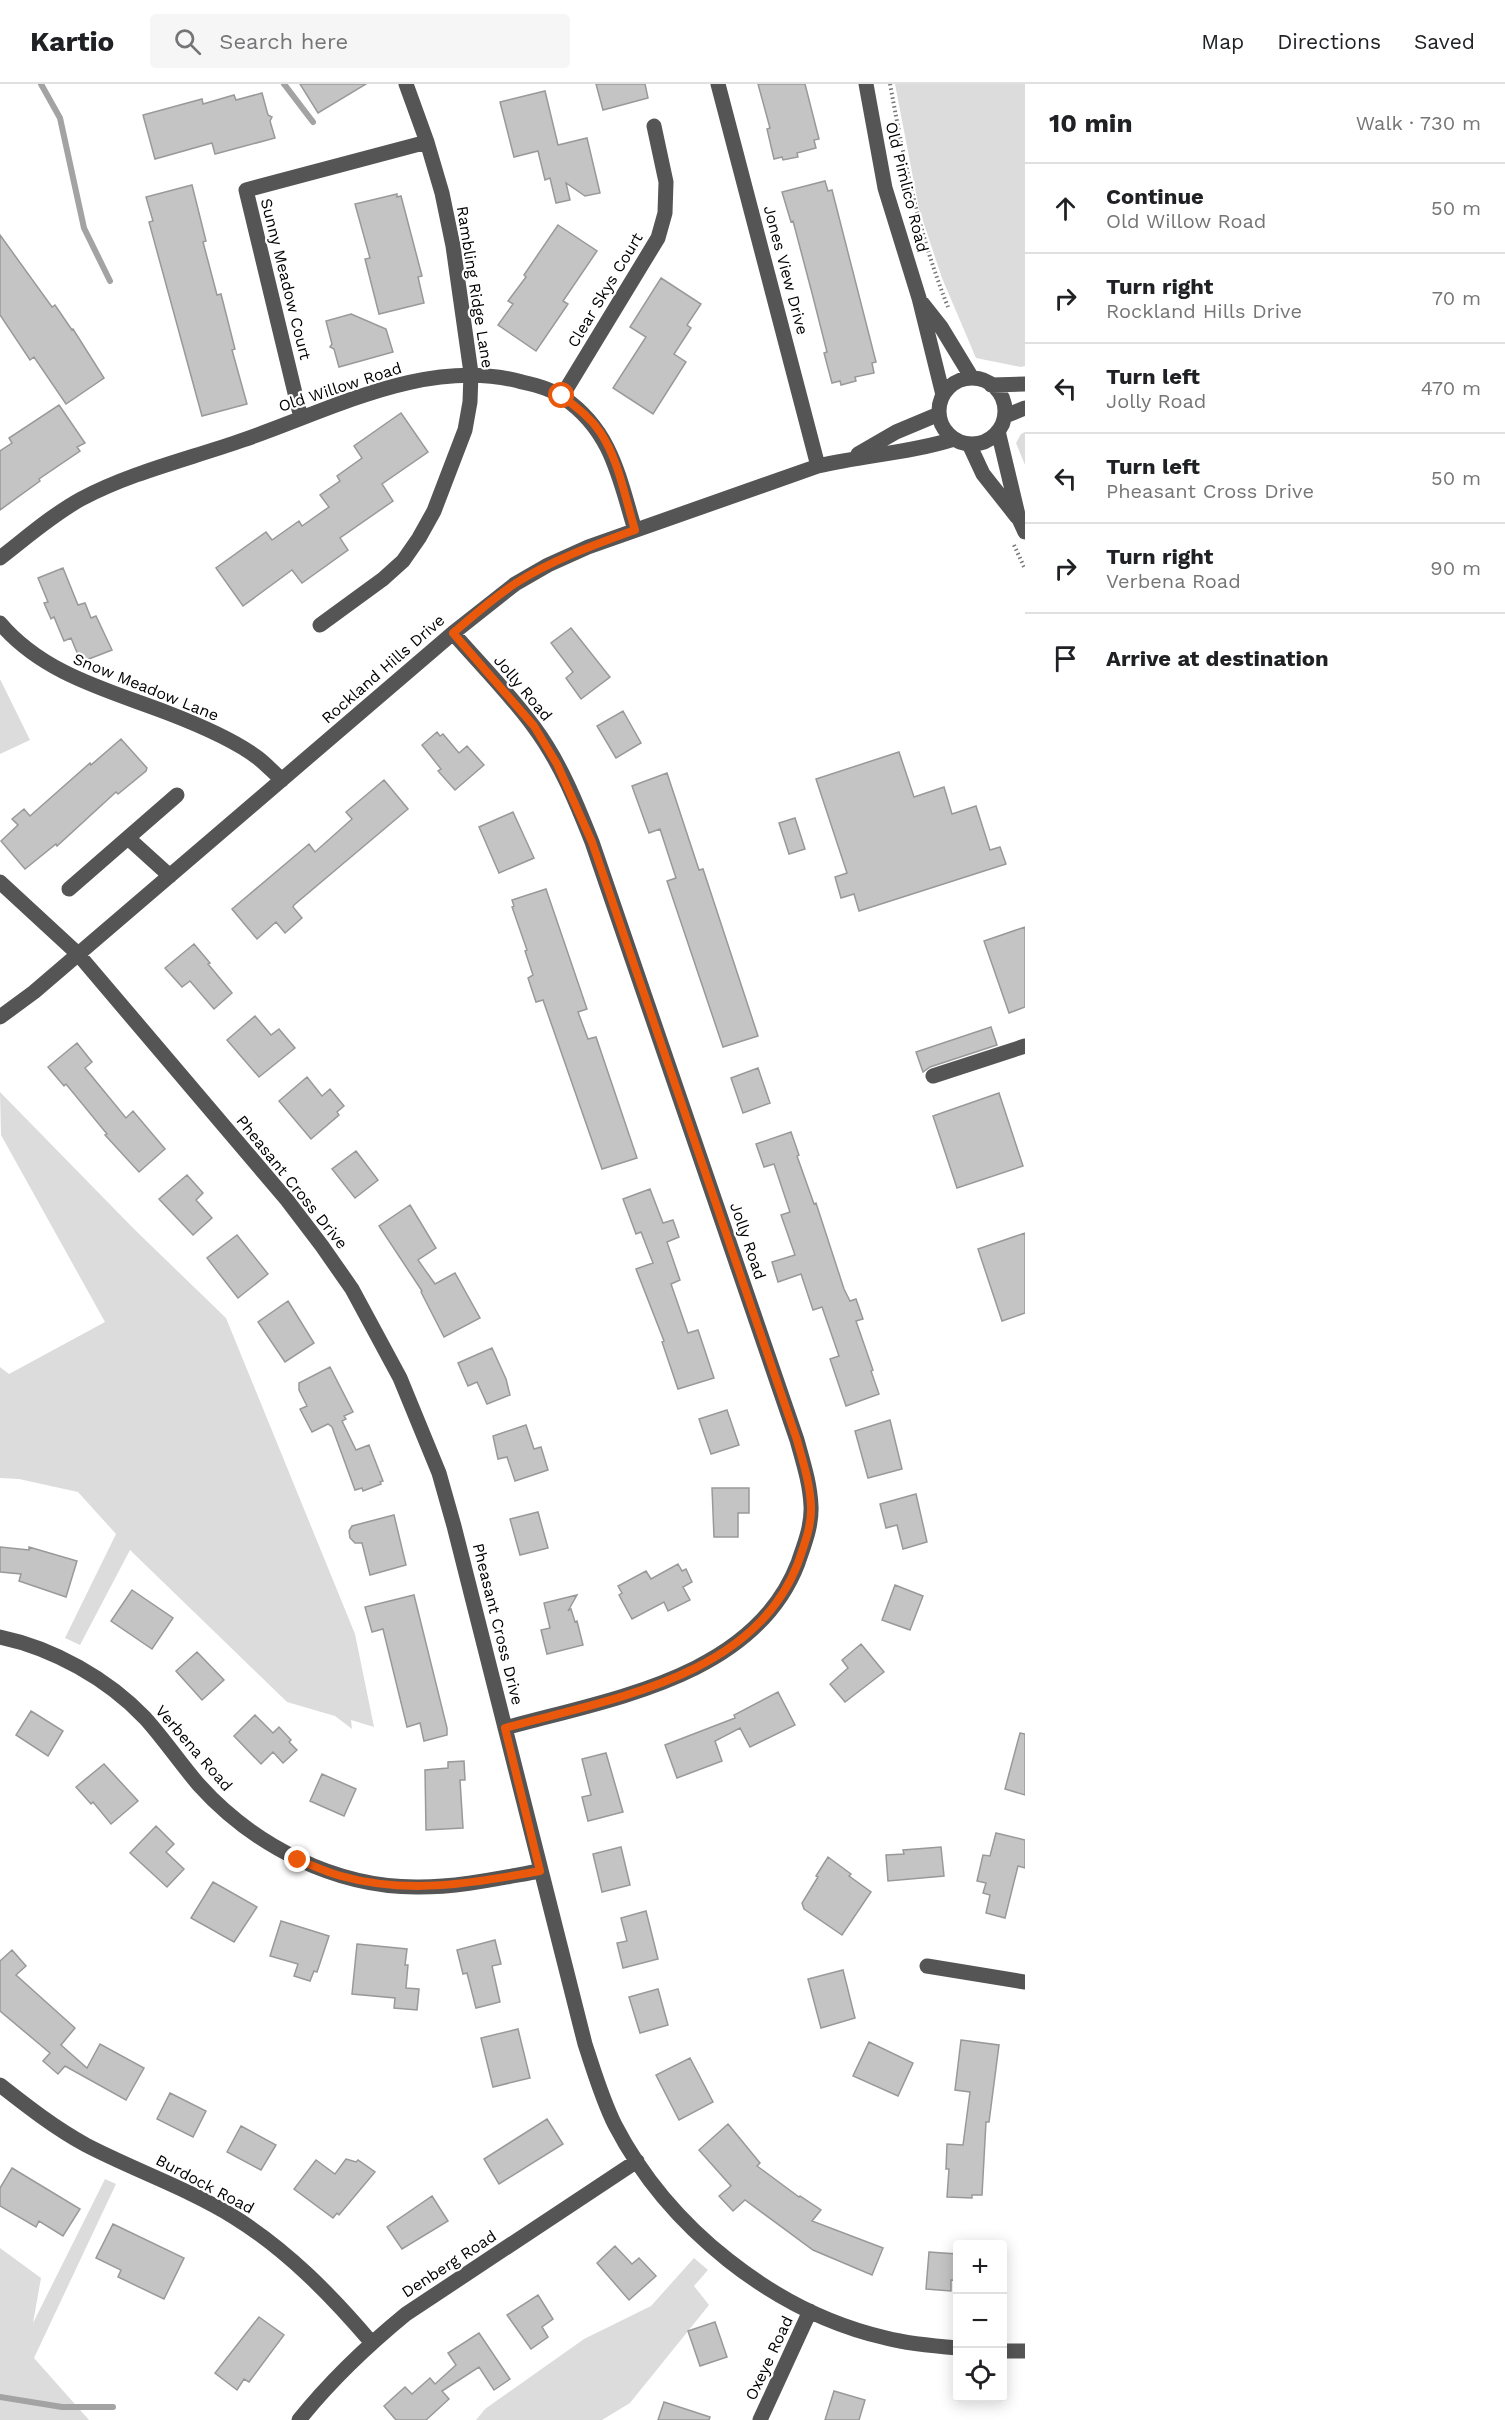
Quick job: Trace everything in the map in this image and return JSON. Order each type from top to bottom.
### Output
[{"type":"street","name":"Rambling Ridge Lane","points":[[320,625],[383,579],[403,561],[419,538],[434,511],[465,430],[470,402],[471,373],[453,246],[442,193],[406,84]]},
{"type":"street","name":"Jones View Drive","points":[[718,84],[818,466]]},
{"type":"street","name":"Old Pimlico Road","points":[[866,84],[885,188],[919,298],[943,395]]},
{"type":"street","name":"Clear Skys Court","points":[[562,396],[658,238],[664,213],[666,182],[654,126]]},
{"type":"street","name":"Sunny Meadow Court","points":[[301,418],[246,190],[427,142]]},
{"type":"street","name":"Old Pimlico Road","points":[[919,298],[941,327],[972,378]]},
{"type":"street","name":"Old Willow Road","points":[[0,558],[48,521],[81,500],[151,469],[243,440],[393,387],[440,375],[471,373],[510,378],[540,386],[562,396],[584,413],[600,432],[611,451],[635,530]]},
{"type":"street","points":[[1022,526],[983,474],[962,441],[944,428],[939,414],[943,395],[958,381],[972,378],[991,385],[1025,384]]},
{"type":"street","points":[[962,441],[985,442],[998,431],[1005,416],[1001,395],[991,385]]},
{"type":"street","points":[[1005,416],[1025,408]]},
{"type":"street","name":"Rockland Hills Drive","points":[[853,458],[896,432],[939,414]]},
{"type":"street","points":[[998,431],[1022,526]]},
{"type":"street","name":"Rockland Hills Drive","points":[[0,1017],[78,954],[453,633],[515,584],[588,547],[818,466],[853,458],[962,441]]},
{"type":"street","name":"Snow Meadow Lane","points":[[0,623],[39,658],[61,672],[170,714],[237,745],[258,758],[282,780]]},
{"type":"street","name":"Jolly Road","points":[[453,633],[534,726],[557,764],[580,812],[797,1440],[807,1475],[811,1508],[807,1537],[793,1576],[775,1607],[752,1631],[719,1655],[683,1675],[642,1689],[505,1728]]},
{"type":"street","points":[[69,889],[177,795]]},
{"type":"street","points":[[128,837],[170,876]]},
{"type":"street","name":"Pheasant Cross Drive","points":[[0,882],[78,954],[287,1200],[351,1289],[378,1334],[413,1405],[439,1473],[540,1871],[597,2082],[615,2125],[637,2161],[666,2199],[696,2231],[730,2262],[769,2289],[810,2311],[884,2338],[953,2348]]},
{"type":"street","points":[[933,1076],[1025,1046]]},
{"type":"street","name":"Verbena Road","points":[[0,1637],[54,1655],[88,1673],[118,1693],[144,1718],[200,1786],[230,1815],[262,1840],[298,1860],[340,1876],[374,1884],[418,1887],[471,1884],[540,1871]]},
{"type":"street","points":[[927,1966],[1025,1982]]},
{"type":"street","name":"Burdock Road","points":[[0,2085],[58,2128],[87,2145],[189,2193],[233,2217],[269,2241],[336,2301],[371,2342]]},
{"type":"street","name":"Denberg Road","points":[[299,2420],[326,2386],[371,2342],[406,2314],[637,2161]]},
{"type":"street","name":"Oxeye Road","points":[[760,2420],[810,2311]]},
{"type":"street","points":[[1007,2350],[1025,2351]]},
{"type":"path","points":[[890,84],[904,164],[922,236],[950,312]]},
{"type":"shaded area","points":[[895,84],[1025,84],[1025,366],[976,358],[942,278],[919,209]]},
{"type":"shaded area","points":[[1025,432],[1025,465],[1016,443],[1021,434]]},
{"type":"shaded area","points":[[0,679],[30,740],[0,754]]},
{"type":"shaded area","points":[[0,1092],[134,1229],[226,1318],[355,1634],[374,1727],[351,1720],[352,1729],[335,1716],[287,1702],[130,1550],[80,1645],[65,1638],[116,1534],[78,1492],[19,1479],[0,1478],[0,1367],[9,1374],[105,1322],[1,1135]]},
{"type":"shaded area","points":[[105,2179],[116,2184],[34,2358],[89,2420],[0,2420],[0,2248],[41,2278],[33,2323]]},
{"type":"shaded area","points":[[694,2258],[708,2270],[694,2286],[709,2305],[630,2403],[602,2420],[476,2420],[485,2409],[584,2339],[651,2306]]},
{"type":"building","points":[[300,84],[366,84],[318,113]]},
{"type":"building","points":[[596,84],[645,84],[648,98],[603,110]]},
{"type":"building","points":[[758,84],[805,84],[819,139],[814,140],[816,148],[797,153],[798,157],[774,159],[767,129],[770,128]]},
{"type":"building","points":[[545,91],[558,145],[587,138],[600,193],[585,196],[566,183],[570,200],[556,203],[550,178],[545,180],[538,151],[514,157],[500,102]]},
{"type":"building","points":[[262,93],[268,115],[272,117],[270,121],[275,138],[215,154],[212,143],[155,159],[143,115],[202,99],[203,104],[234,95],[236,100]]},
{"type":"building","points":[[825,181],[828,191],[832,190],[876,362],[872,363],[874,373],[855,377],[856,381],[841,385],[840,381],[832,383],[824,353],[827,352],[812,293],[793,221],[791,222],[782,192]]},
{"type":"building","points":[[192,185],[206,241],[203,242],[217,295],[221,294],[235,349],[232,350],[247,404],[202,416],[149,222],[153,221],[146,197]]},
{"type":"building","points":[[397,194],[397,197],[401,196],[422,276],[418,277],[424,303],[379,314],[365,259],[370,258],[355,204]]},
{"type":"building","points":[[558,225],[597,251],[563,301],[568,304],[536,351],[498,325],[513,304],[508,301],[526,277],[524,275]]},
{"type":"building","points":[[0,235],[52,307],[55,305],[73,329],[104,378],[66,404],[34,357],[30,360],[0,315]]},
{"type":"building","points":[[661,278],[701,304],[687,325],[691,328],[674,354],[686,362],[653,414],[613,388],[646,337],[630,327]]},
{"type":"building","points":[[351,314],[386,329],[393,352],[339,367],[334,349],[330,347],[332,344],[326,321]]},
{"type":"building","points":[[59,405],[85,443],[77,447],[80,451],[39,479],[40,481],[0,510],[0,451],[12,443],[9,438]]},
{"type":"building","points":[[401,413],[428,452],[382,484],[393,501],[340,538],[348,550],[302,583],[292,570],[243,606],[216,568],[266,532],[272,540],[299,521],[302,526],[329,507],[320,495],[340,481],[337,476],[362,458],[354,446]]},
{"type":"building","points":[[63,568],[78,605],[85,603],[91,618],[96,616],[112,650],[81,662],[71,638],[64,641],[54,617],[51,619],[44,603],[48,602],[38,578]]},
{"type":"building","points":[[571,628],[610,677],[581,699],[566,678],[573,672],[551,643]]},
{"type":"building","points":[[623,711],[641,743],[616,758],[597,726]]},
{"type":"building","points":[[437,732],[440,736],[443,734],[459,753],[467,746],[484,765],[455,790],[438,771],[441,769],[422,745]]},
{"type":"building","points":[[121,739],[147,768],[146,771],[118,794],[116,792],[57,846],[56,844],[25,869],[1,841],[18,825],[12,819],[24,809],[30,816]]},
{"type":"building","points":[[899,752],[914,797],[944,787],[952,814],[976,806],[990,850],[1000,847],[1006,864],[859,911],[854,894],[841,898],[835,877],[847,873],[816,779]]},
{"type":"building","points":[[667,773],[699,870],[703,869],[758,1036],[723,1047],[667,881],[676,878],[660,829],[649,833],[632,786]]},
{"type":"building","points":[[384,780],[408,809],[294,905],[293,907],[302,918],[285,933],[276,922],[257,939],[232,909],[309,844],[315,852],[352,819],[346,812]]},
{"type":"building","points":[[513,812],[534,858],[499,873],[479,827]]},
{"type":"building","points":[[795,818],[805,849],[789,854],[779,823]]},
{"type":"building","points":[[546,889],[587,1009],[578,1012],[588,1039],[596,1037],[637,1158],[602,1169],[543,1000],[536,1002],[528,978],[533,975],[525,951],[527,950],[512,907],[514,906],[512,900]]},
{"type":"building","points":[[1025,927],[1025,1007],[1009,1013],[984,941]]},
{"type":"building","points":[[194,944],[232,993],[214,1009],[190,981],[182,987],[165,968]]},
{"type":"building","points":[[255,1016],[271,1035],[279,1029],[295,1048],[259,1077],[227,1040]]},
{"type":"building","points":[[991,1027],[997,1045],[930,1067],[923,1072],[916,1052]]},
{"type":"building","points":[[77,1043],[92,1062],[85,1068],[126,1118],[133,1111],[165,1149],[139,1172],[105,1135],[107,1134],[66,1084],[64,1086],[48,1067]]},
{"type":"building","points":[[758,1068],[770,1103],[743,1113],[731,1078]]},
{"type":"building","points":[[307,1077],[322,1096],[330,1089],[344,1106],[337,1112],[339,1115],[311,1139],[279,1101]]},
{"type":"building","points":[[999,1093],[1023,1166],[957,1188],[933,1116]]},
{"type":"building","points":[[791,1132],[799,1155],[797,1156],[814,1204],[816,1203],[844,1289],[850,1301],[856,1299],[863,1319],[856,1321],[879,1394],[846,1406],[830,1359],[839,1356],[822,1307],[813,1310],[801,1274],[778,1282],[772,1262],[795,1255],[781,1215],[790,1212],[774,1164],[764,1167],[756,1144]]},
{"type":"building","points":[[356,1151],[378,1180],[355,1198],[332,1169]]},
{"type":"building","points":[[187,1175],[203,1193],[196,1200],[212,1218],[193,1235],[159,1199]]},
{"type":"building","points":[[650,1189],[663,1223],[673,1220],[679,1237],[667,1242],[680,1280],[671,1284],[688,1333],[698,1330],[714,1378],[678,1389],[662,1342],[664,1341],[636,1269],[653,1263],[641,1232],[636,1234],[623,1199]]},
{"type":"building","points":[[410,1205],[436,1248],[418,1260],[435,1284],[455,1273],[480,1318],[444,1337],[422,1291],[379,1226]]},
{"type":"building","points":[[1025,1233],[1025,1313],[1002,1321],[978,1249]]},
{"type":"building","points":[[237,1235],[268,1274],[238,1298],[207,1258]]},
{"type":"building","points":[[288,1301],[314,1343],[285,1362],[258,1322]]},
{"type":"building","points":[[492,1348],[506,1379],[510,1395],[487,1404],[477,1382],[468,1386],[458,1363]]},
{"type":"building","points":[[330,1367],[353,1412],[344,1416],[346,1419],[342,1421],[356,1450],[369,1445],[383,1481],[363,1491],[362,1488],[355,1490],[332,1427],[328,1424],[312,1432],[300,1409],[307,1406],[299,1390],[299,1383]]},
{"type":"building","points":[[727,1410],[739,1445],[711,1454],[699,1419]]},
{"type":"building","points":[[890,1420],[902,1469],[868,1478],[855,1431]]},
{"type":"building","points":[[526,1425],[534,1449],[541,1447],[548,1470],[515,1481],[507,1457],[498,1459],[493,1436]]},
{"type":"building","points":[[712,1488],[749,1488],[749,1513],[738,1513],[738,1537],[714,1537]]},
{"type":"building","points":[[916,1494],[927,1542],[903,1549],[897,1525],[886,1528],[880,1504]]},
{"type":"building","points":[[538,1512],[548,1548],[520,1555],[510,1519]]},
{"type":"building","points":[[394,1515],[406,1565],[370,1575],[362,1543],[355,1543],[350,1538],[349,1531],[352,1526]]},
{"type":"building","points":[[0,1547],[29,1550],[29,1547],[77,1561],[66,1597],[19,1581],[21,1574],[0,1572]]},
{"type":"building","points":[[678,1564],[682,1571],[686,1569],[692,1582],[683,1587],[690,1600],[668,1611],[664,1602],[632,1619],[619,1595],[622,1593],[618,1586],[646,1571],[651,1579]]},
{"type":"building","points":[[895,1585],[923,1596],[910,1630],[882,1620]]},
{"type":"building","points":[[132,1590],[173,1618],[152,1649],[111,1621]]},
{"type":"building","points":[[414,1595],[447,1728],[447,1735],[424,1741],[420,1723],[407,1727],[383,1629],[372,1632],[365,1607]]},
{"type":"building","points":[[577,1595],[568,1611],[571,1609],[575,1622],[577,1621],[583,1645],[547,1654],[541,1630],[550,1628],[544,1603]]},
{"type":"building","points":[[861,1644],[884,1672],[845,1702],[830,1684],[848,1668],[842,1660]]},
{"type":"building","points":[[197,1652],[224,1680],[202,1700],[176,1671]]},
{"type":"building","points":[[778,1692],[795,1725],[750,1747],[740,1728],[715,1741],[722,1761],[677,1778],[665,1745],[735,1718],[734,1715]]},
{"type":"building","points":[[31,1711],[63,1731],[48,1756],[16,1735]]},
{"type":"building","points":[[255,1715],[273,1733],[279,1727],[297,1750],[283,1763],[273,1752],[261,1764],[234,1736]]},
{"type":"building","points":[[1020,1733],[1025,1734],[1025,1795],[1005,1789]]},
{"type":"building","points":[[606,1753],[623,1812],[588,1821],[582,1797],[591,1795],[582,1759]]},
{"type":"building","points":[[464,1761],[465,1780],[460,1780],[463,1828],[426,1830],[425,1770],[448,1768],[448,1762]]},
{"type":"building","points":[[104,1764],[138,1801],[111,1824],[93,1802],[91,1804],[76,1787]]},
{"type":"building","points":[[322,1774],[356,1789],[344,1816],[310,1801]]},
{"type":"building","points":[[156,1826],[174,1844],[166,1852],[184,1869],[167,1887],[130,1853]]},
{"type":"building","points":[[996,1833],[1025,1840],[1025,1868],[1018,1866],[1005,1918],[986,1913],[990,1895],[983,1893],[986,1883],[977,1881],[983,1855],[990,1856]]},
{"type":"building","points":[[621,1847],[630,1885],[602,1892],[593,1854]]},
{"type":"building","points":[[941,1847],[944,1876],[888,1881],[886,1855],[904,1854],[903,1850]]},
{"type":"building","points":[[828,1857],[871,1892],[842,1935],[804,1909],[802,1903]]},
{"type":"building","points":[[213,1882],[257,1907],[234,1942],[191,1918]]},
{"type":"building","points":[[646,1911],[658,1959],[623,1968],[617,1943],[627,1941],[621,1918]]},
{"type":"building","points":[[281,1921],[329,1936],[317,1972],[314,1971],[310,1981],[294,1976],[298,1964],[270,1956]]},
{"type":"building","points":[[495,1940],[501,1964],[492,1966],[500,2002],[476,2008],[467,1973],[463,1974],[457,1950]]},
{"type":"building","points":[[357,1944],[407,1949],[406,1988],[419,1989],[417,2010],[394,2008],[395,1998],[352,1994]]},
{"type":"building","points":[[12,1950],[26,1966],[16,1975],[75,2028],[61,2045],[87,2068],[100,2044],[144,2068],[126,2100],[65,2066],[58,2074],[43,2061],[50,2053],[0,2011],[0,1961]]},
{"type":"building","points":[[843,1970],[855,2018],[821,2028],[808,1979]]},
{"type":"building","points":[[658,1989],[668,2025],[640,2033],[629,1997]]},
{"type":"building","points":[[518,2029],[530,2078],[493,2087],[481,2038]]},
{"type":"building","points":[[961,2040],[999,2045],[989,2122],[986,2122],[982,2195],[972,2195],[972,2198],[947,2197],[949,2169],[946,2169],[947,2144],[963,2145],[970,2092],[955,2090]]},
{"type":"building","points":[[869,2042],[913,2063],[898,2096],[853,2076]]},
{"type":"building","points":[[690,2058],[713,2102],[679,2120],[656,2075]]},
{"type":"building","points":[[170,2093],[206,2111],[193,2137],[157,2119]]},
{"type":"building","points":[[547,2119],[563,2144],[499,2184],[484,2159]]},
{"type":"building","points":[[728,2124],[760,2163],[757,2166],[821,2210],[812,2221],[883,2248],[872,2275],[813,2250],[745,2200],[733,2211],[719,2196],[731,2186],[699,2150]]},
{"type":"building","points":[[241,2126],[276,2145],[261,2170],[227,2152]]},
{"type":"building","points":[[346,2159],[356,2162],[358,2160],[375,2172],[339,2215],[337,2213],[333,2218],[294,2189],[316,2160],[335,2174]]},
{"type":"building","points":[[12,2168],[80,2209],[63,2236],[39,2221],[36,2227],[0,2206],[0,2188]]},
{"type":"building","points":[[432,2196],[448,2221],[402,2249],[387,2227]]},
{"type":"building","points":[[113,2224],[184,2258],[164,2299],[118,2277],[121,2270],[96,2258]]},
{"type":"building","points":[[615,2246],[632,2264],[639,2258],[656,2276],[629,2300],[597,2263]]},
{"type":"building","points":[[929,2252],[953,2254],[951,2291],[926,2289]]},
{"type":"building","points":[[538,2295],[553,2319],[542,2327],[548,2337],[531,2349],[507,2315]]},
{"type":"building","points":[[259,2317],[284,2335],[249,2382],[244,2379],[237,2390],[215,2373]]},
{"type":"building","points":[[715,2322],[727,2357],[700,2366],[688,2331]]},
{"type":"building","points":[[479,2333],[510,2379],[494,2390],[479,2367],[442,2391],[449,2399],[426,2420],[396,2420],[384,2406],[405,2387],[412,2394],[430,2378],[435,2384],[456,2365],[448,2353]]},
{"type":"building","points":[[834,2391],[865,2400],[859,2420],[825,2420]]},
{"type":"building","points":[[664,2402],[710,2417],[709,2420],[658,2420]]},
{"type":"waterway","points":[[41,84],[60,118],[84,228],[110,281]]},
{"type":"waterway","points":[[284,84],[313,122]]},
{"type":"waterway","points":[[0,2397],[62,2407],[113,2407]]},
{"type":"route","points":[[298,1860],[340,1876],[374,1884],[418,1887],[471,1884],[540,1871],[505,1728],[642,1689],[683,1675],[719,1655],[752,1631],[775,1607],[793,1576],[807,1537],[811,1508],[807,1475],[797,1440],[592,842],[557,764],[534,726],[453,633],[515,584],[548,565],[635,530],[611,451],[600,432],[584,413],[562,396]]}]
